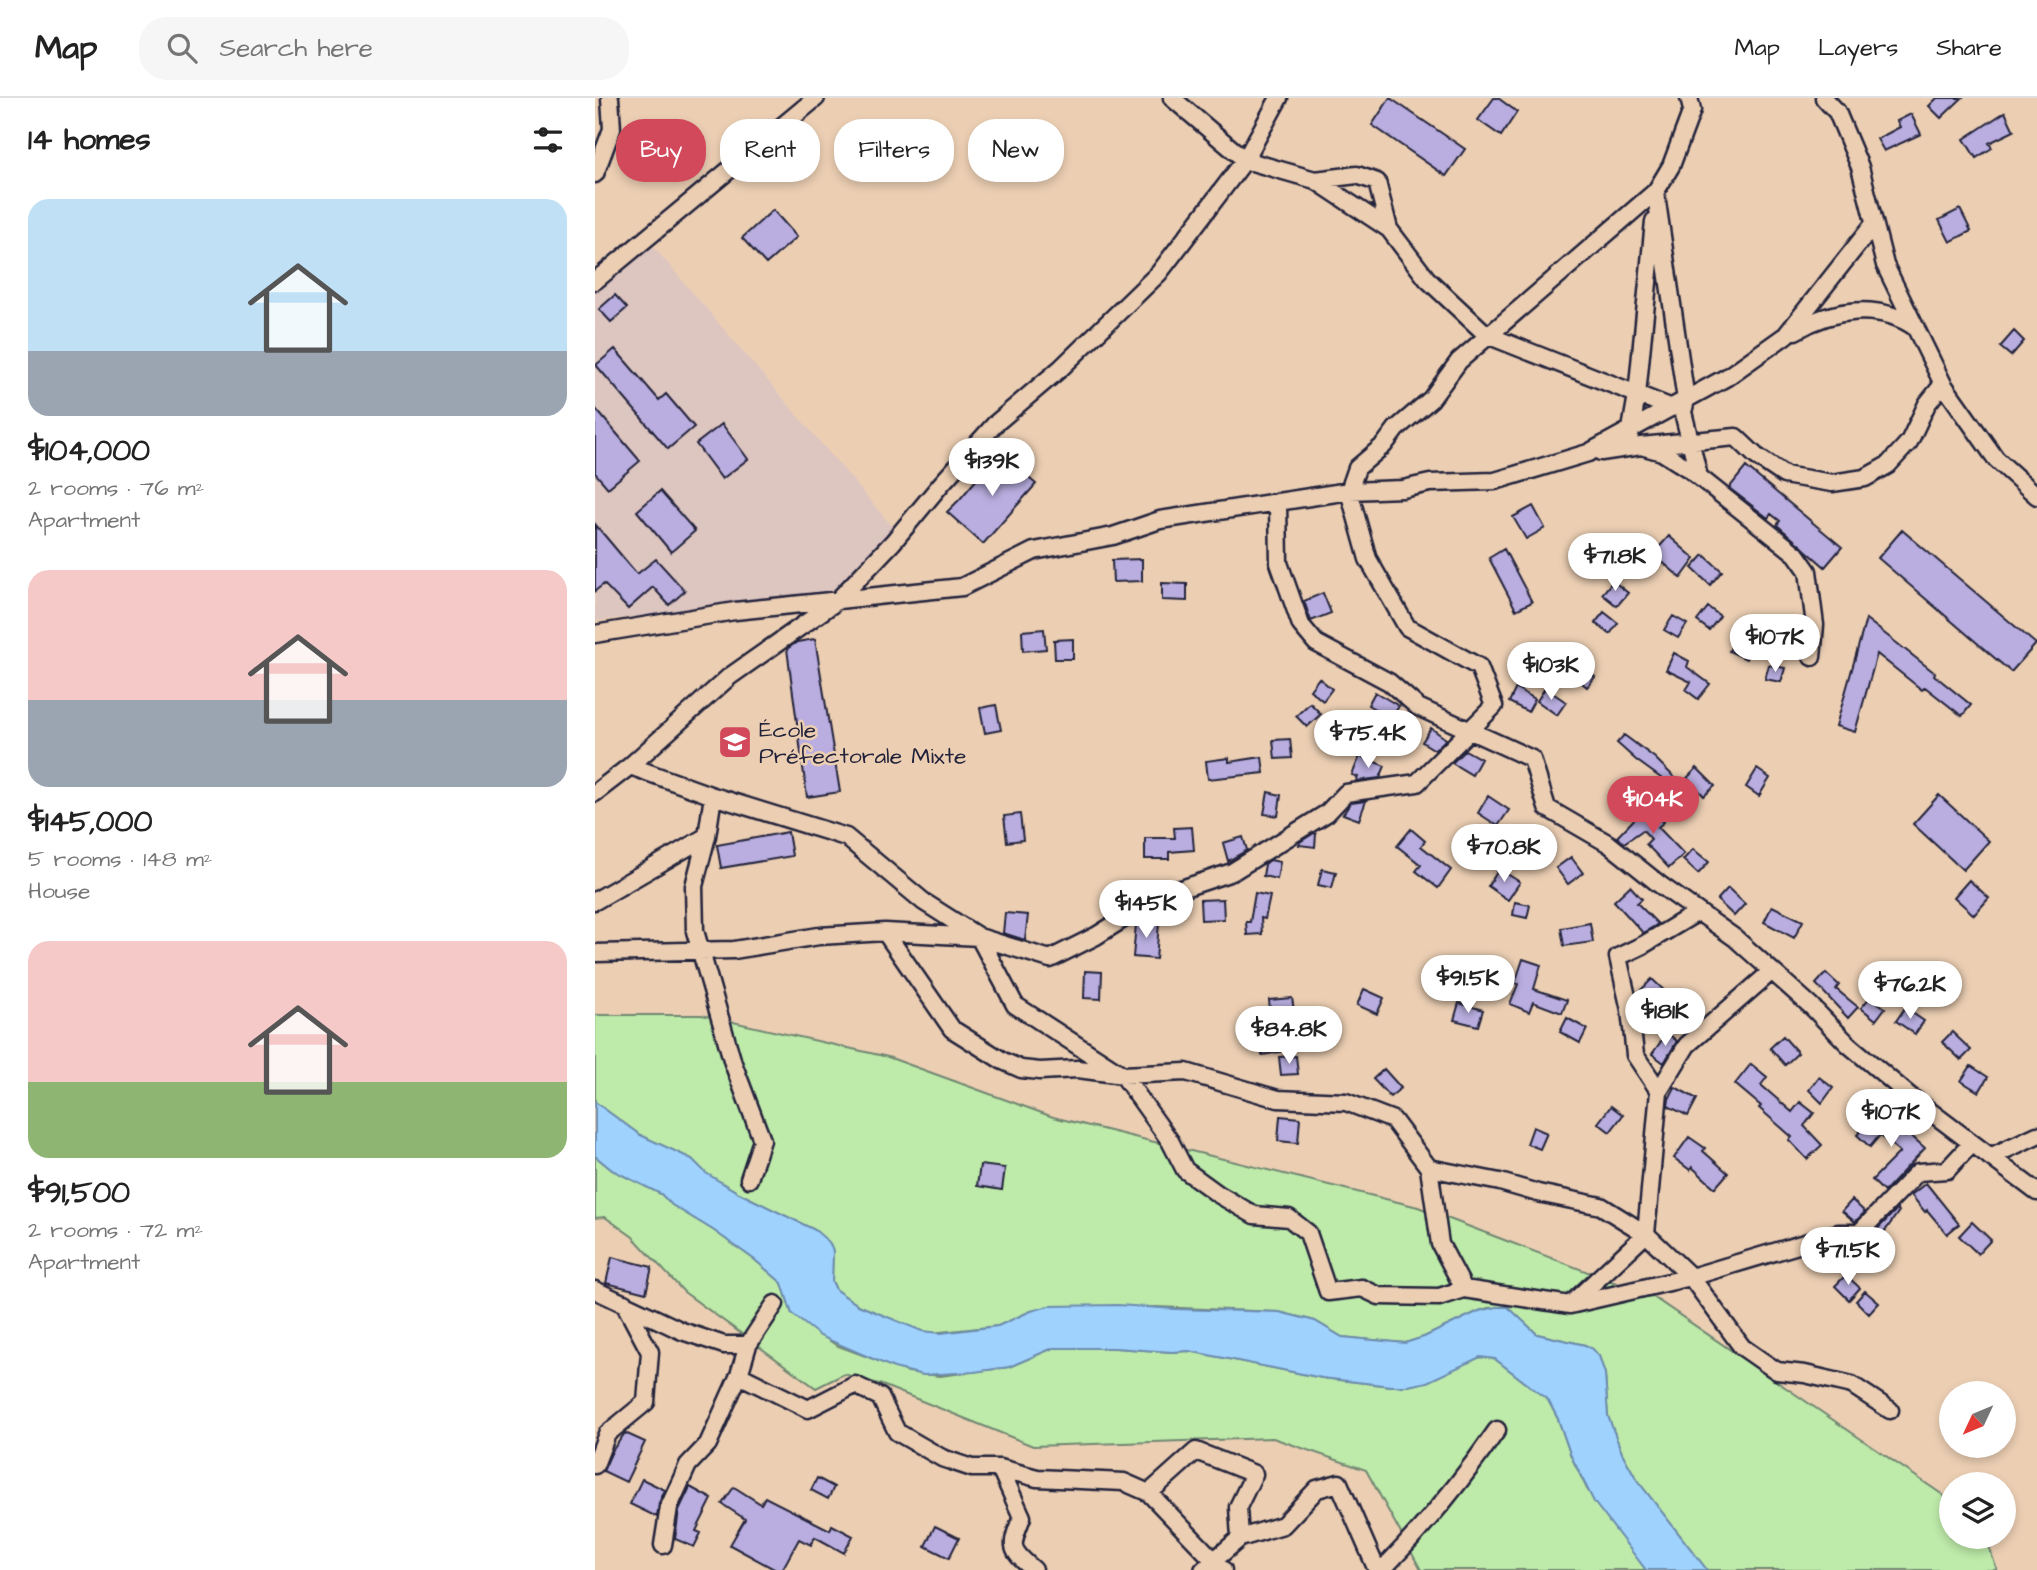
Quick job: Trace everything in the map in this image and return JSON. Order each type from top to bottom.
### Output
[{"type":"street","points":[[595,174],[612,129],[610,98]]},
{"type":"street","points":[[595,281],[815,98]]},
{"type":"street","points":[[1172,98],[1245,160],[1315,180],[1389,229],[1427,279],[1487,335],[1637,395],[1679,404]]},
{"type":"street","points":[[595,793],[631,766],[729,677],[837,601],[893,542],[995,424],[1061,368],[1159,272],[1245,160],[1279,98]]},
{"type":"street","points":[[595,953],[734,950],[819,936],[885,932],[979,937],[1050,959],[1096,936],[1160,896],[1232,872],[1327,813],[1346,793],[1417,783],[1494,706],[1479,667],[1407,626],[1368,559],[1349,491],[1357,468],[1431,399],[1459,361],[1487,335],[1656,193],[1671,166],[1692,110],[1689,98]]},
{"type":"street","points":[[1824,98],[1837,112],[1860,167],[1885,265],[1943,384],[1996,459],[2037,496]]},
{"type":"street","points":[[1315,180],[1357,175],[1377,182],[1389,229]]},
{"type":"street","points":[[1633,447],[1632,429],[1656,193]]},
{"type":"street","points":[[1656,193],[1679,404],[1699,477]]},
{"type":"street","points":[[1786,335],[1873,225]]},
{"type":"street","points":[[1588,453],[1727,377],[1809,322],[1857,311],[1885,312],[1916,328]]},
{"type":"street","points":[[595,634],[735,611],[962,587],[1034,551],[1113,536],[1160,520],[1349,491],[1403,489],[1430,483],[1495,481],[1588,453],[1633,447],[1736,437],[1756,456],[1784,475],[1832,483],[1865,478],[1888,465],[1909,442],[1927,404],[1943,384]]},
{"type":"street","points":[[1633,447],[1663,452],[1796,554],[1808,571],[1815,625],[1812,657]]},
{"type":"street","points":[[1277,503],[1279,563],[1301,625],[1316,643],[1389,682],[1418,707],[1532,759],[1547,808],[1609,844],[1659,884],[1735,938],[1811,1006],[1848,1044],[1911,1097],[2037,1192]]},
{"type":"street","points":[[631,766],[713,796],[846,837],[924,902],[979,937],[1015,1005],[1123,1075],[1170,1141],[1185,1170],[1217,1194],[1254,1215],[1289,1219],[1308,1233],[1328,1292],[1362,1287],[1379,1297],[1439,1297],[1464,1290],[1570,1305],[1691,1277],[1838,1233],[1859,1233],[1918,1172],[1947,1170],[1972,1143]]},
{"type":"street","points":[[713,796],[694,886],[695,931],[733,1063],[762,1140],[749,1180]]},
{"type":"street","points":[[595,901],[706,836]]},
{"type":"street","points":[[1659,1091],[1635,1055],[1630,1010],[1618,957],[1698,912]]},
{"type":"street","points":[[885,932],[952,1029],[1003,1061],[1021,1069],[1078,1069],[1123,1075],[1187,1072],[1278,1098],[1346,1102],[1393,1120],[1429,1168],[1440,1244],[1464,1290]]},
{"type":"street","points":[[1570,1305],[1646,1234],[1659,1091],[1687,1045],[1772,971]]},
{"type":"street","points":[[1990,1157],[2037,1135]]},
{"type":"street","points":[[1429,1168],[1601,1206],[1646,1234],[1691,1277],[1742,1347],[1777,1371],[1805,1374],[1852,1385],[1890,1410]]},
{"type":"street","points":[[595,1290],[682,1331],[724,1345],[748,1345]]},
{"type":"street","points":[[595,1465],[607,1434],[646,1402],[650,1352],[624,1303]]},
{"type":"street","points":[[663,1545],[669,1507],[688,1465],[708,1444],[739,1375],[748,1345],[775,1304]]},
{"type":"street","points":[[739,1375],[808,1409],[855,1385],[880,1397],[897,1432],[942,1458],[972,1468],[1000,1468],[1037,1478],[1123,1482],[1149,1493],[1214,1567],[1240,1538],[1283,1525],[1317,1489],[1339,1483],[1380,1570],[1425,1526],[1464,1478],[1497,1430]]},
{"type":"street","points":[[1149,1493],[1196,1451],[1254,1474],[1238,1507],[1240,1538]]},
{"type":"street","points":[[1000,1468],[1022,1517],[1012,1540],[1016,1555],[1034,1570]]},
{"type":"shaded area","points":[[652,245],[902,538],[831,595],[595,621],[595,288]]},
{"type":"green space","points":[[595,1015],[702,1015],[888,1057],[1053,1117],[1418,1207],[1653,1297],[1939,1492],[1939,1549],[1990,1549],[1997,1570],[1707,1570],[1637,1480],[1622,1453],[1608,1416],[1605,1374],[1599,1356],[1585,1345],[1537,1334],[1508,1307],[1479,1311],[1405,1343],[1342,1337],[1315,1321],[1279,1312],[1156,1307],[1031,1311],[998,1326],[931,1333],[912,1328],[858,1305],[836,1290],[832,1281],[833,1251],[815,1230],[739,1193],[705,1173],[692,1159],[640,1135],[595,1102]]},
{"type":"green space","points":[[595,1156],[612,1170],[661,1194],[672,1205],[755,1260],[782,1283],[792,1314],[836,1345],[908,1372],[940,1376],[1009,1367],[1053,1348],[1115,1348],[1189,1351],[1322,1378],[1408,1386],[1427,1381],[1480,1357],[1495,1359],[1548,1400],[1587,1489],[1646,1570],[1421,1570],[1366,1470],[1273,1438],[1033,1446],[882,1385],[844,1374],[816,1388],[684,1292],[633,1237],[605,1217],[595,1218]]},
{"type":"water","points":[[595,1102],[640,1135],[692,1159],[706,1173],[739,1193],[815,1230],[829,1242],[833,1251],[832,1281],[836,1290],[858,1305],[922,1331],[941,1333],[998,1326],[1049,1306],[1118,1305],[1279,1312],[1315,1321],[1342,1337],[1405,1343],[1479,1311],[1508,1307],[1537,1334],[1585,1345],[1599,1356],[1605,1374],[1608,1416],[1622,1453],[1637,1480],[1707,1570],[1646,1570],[1594,1502],[1548,1400],[1495,1359],[1480,1357],[1427,1382],[1408,1386],[1322,1378],[1189,1351],[1115,1348],[1053,1348],[1009,1367],[974,1372],[923,1375],[894,1368],[820,1336],[792,1314],[782,1283],[755,1260],[672,1205],[661,1194],[612,1170],[595,1156]]},
{"type":"building","points":[[1390,98],[1465,149],[1446,176],[1372,125]]},
{"type":"building","points":[[1494,98],[1517,112],[1501,136],[1478,120]]},
{"type":"building","points":[[1937,98],[1962,98],[1941,118],[1929,106]]},
{"type":"building","points":[[2005,112],[2014,131],[1989,143],[1992,148],[1976,158],[1964,139]]},
{"type":"building","points":[[1911,114],[1921,134],[1884,151],[1877,139],[1900,127],[1897,121]]},
{"type":"building","points":[[1960,209],[1971,231],[1950,242],[1939,220]]},
{"type":"building","points":[[773,210],[797,237],[766,264],[742,238]]},
{"type":"building","points":[[615,295],[627,308],[611,322],[599,309]]},
{"type":"building","points":[[2014,331],[2024,341],[2011,356],[2000,347]]},
{"type":"building","points":[[615,349],[659,400],[666,394],[694,427],[668,449],[596,365]]},
{"type":"building","points":[[595,408],[640,461],[608,488],[595,473]]},
{"type":"building","points":[[722,424],[748,459],[722,479],[696,444]]},
{"type":"building","points":[[999,453],[1036,484],[983,544],[947,512]]},
{"type":"building","points":[[1746,467],[1842,547],[1825,567],[1777,525],[1780,521],[1771,514],[1768,518],[1729,488]]},
{"type":"building","points":[[660,491],[695,531],[671,552],[637,511]]},
{"type":"building","points":[[1533,506],[1545,528],[1526,539],[1513,517]]},
{"type":"building","points":[[595,524],[637,574],[656,559],[685,591],[669,605],[653,587],[628,609],[604,584],[595,591]]},
{"type":"building","points":[[1902,530],[2036,644],[2011,672],[1878,558]]},
{"type":"building","points":[[1669,536],[1695,559],[1681,578],[1653,554]]},
{"type":"building","points":[[1504,549],[1532,602],[1516,610],[1489,558]]},
{"type":"building","points":[[1704,555],[1722,571],[1710,585],[1692,568]]},
{"type":"building","points":[[1142,559],[1142,581],[1113,582],[1112,560]]},
{"type":"building","points":[[1613,581],[1628,593],[1617,606],[1602,594]]},
{"type":"building","points":[[1162,583],[1187,584],[1187,601],[1162,600]]},
{"type":"building","points":[[1323,593],[1331,613],[1311,621],[1304,601]]},
{"type":"building","points":[[1708,607],[1720,616],[1709,630],[1697,621]]},
{"type":"building","points":[[1604,612],[1618,623],[1610,634],[1595,623]]},
{"type":"building","points":[[1673,616],[1687,624],[1678,638],[1664,630]]},
{"type":"building","points":[[1866,619],[1971,705],[1962,716],[1925,687],[1922,690],[1877,654],[1855,732],[1836,726]]},
{"type":"building","points":[[1044,629],[1046,649],[1023,651],[1022,631]]},
{"type":"building","points":[[1736,637],[1752,645],[1746,659],[1729,651]]},
{"type":"building","points":[[815,639],[840,792],[807,797],[787,649],[797,642]]},
{"type":"building","points":[[1073,639],[1073,659],[1055,659],[1054,640]]},
{"type":"building","points":[[1674,653],[1689,661],[1687,667],[1710,684],[1698,699],[1686,690],[1691,682],[1666,670]]},
{"type":"building","points":[[1577,662],[1595,677],[1587,687],[1568,672]]},
{"type":"building","points":[[1769,665],[1785,668],[1781,682],[1765,679]]},
{"type":"building","points":[[1319,678],[1332,689],[1323,701],[1310,690]]},
{"type":"building","points":[[1516,688],[1535,699],[1528,712],[1509,702]]},
{"type":"building","points":[[1545,688],[1566,702],[1557,715],[1537,701]]},
{"type":"building","points":[[1375,692],[1399,706],[1391,719],[1368,705]]},
{"type":"building","points":[[1310,703],[1321,714],[1307,727],[1296,716]]},
{"type":"building","points":[[996,705],[1001,730],[985,733],[980,708]]},
{"type":"building","points":[[1431,728],[1446,739],[1435,750],[1422,742]]},
{"type":"building","points":[[1624,735],[1655,758],[1681,784],[1676,789],[1636,760],[1617,743]]},
{"type":"building","points":[[1290,739],[1292,758],[1275,759],[1273,740]]},
{"type":"building","points":[[1465,750],[1481,759],[1472,775],[1452,763]]},
{"type":"building","points":[[1360,756],[1385,766],[1380,778],[1356,781],[1358,777],[1352,775]]},
{"type":"building","points":[[1262,757],[1264,773],[1208,779],[1206,761],[1229,758],[1229,762]]},
{"type":"building","points":[[1697,768],[1715,786],[1704,796],[1687,778]]},
{"type":"building","points":[[1757,769],[1770,778],[1759,796],[1746,787]]},
{"type":"building","points":[[1268,792],[1281,795],[1278,816],[1264,814]]},
{"type":"building","points":[[1939,795],[1989,841],[1963,870],[1913,824]]},
{"type":"building","points":[[1488,796],[1509,810],[1498,826],[1478,813]]},
{"type":"building","points":[[1366,801],[1359,820],[1343,814],[1351,803]]},
{"type":"building","points":[[1648,805],[1664,822],[1658,827],[1684,854],[1669,868],[1646,844],[1651,839],[1643,830],[1624,843],[1617,837]]},
{"type":"building","points":[[1020,814],[1023,840],[1007,842],[1004,816]]},
{"type":"building","points":[[1192,827],[1194,850],[1169,852],[1169,859],[1145,859],[1145,838],[1175,838],[1174,828]]},
{"type":"building","points":[[1411,829],[1425,841],[1421,846],[1451,870],[1438,888],[1416,871],[1421,865],[1397,846]]},
{"type":"building","points":[[788,832],[792,856],[721,868],[717,845]]},
{"type":"building","points":[[1314,833],[1315,847],[1299,845],[1300,842]]},
{"type":"building","points":[[1243,837],[1247,850],[1228,861],[1223,843]]},
{"type":"building","points":[[1693,849],[1709,862],[1698,874],[1683,860]]},
{"type":"building","points":[[1571,857],[1583,873],[1568,884],[1556,868]]},
{"type":"building","points":[[1270,860],[1280,862],[1277,879],[1263,876],[1265,864]]},
{"type":"building","points":[[1322,869],[1336,872],[1332,888],[1318,885]]},
{"type":"building","points":[[1499,869],[1520,882],[1508,900],[1488,886]]},
{"type":"building","points":[[1969,880],[1989,898],[1974,915],[1954,897]]},
{"type":"building","points":[[1630,886],[1642,899],[1637,903],[1658,924],[1643,933],[1614,901]]},
{"type":"building","points":[[1728,888],[1745,904],[1734,916],[1717,900]]},
{"type":"building","points":[[1255,893],[1270,896],[1265,919],[1261,918],[1262,934],[1247,935],[1246,922],[1250,922]]},
{"type":"building","points":[[1223,899],[1224,919],[1201,920],[1200,900]]},
{"type":"building","points":[[1515,902],[1530,905],[1527,918],[1513,915]]},
{"type":"building","points":[[1772,906],[1803,921],[1794,938],[1764,922]]},
{"type":"building","points":[[1005,913],[1028,915],[1025,940],[1003,933]]},
{"type":"building","points":[[1139,921],[1159,923],[1156,959],[1133,957],[1136,924]]},
{"type":"building","points":[[1590,923],[1593,942],[1564,946],[1561,928]]},
{"type":"building","points":[[1523,959],[1541,965],[1534,989],[1567,1000],[1562,1013],[1533,1002],[1529,1012],[1510,1004],[1518,984],[1515,983]]},
{"type":"building","points":[[1085,971],[1102,972],[1101,999],[1084,998]]},
{"type":"building","points":[[1826,973],[1839,985],[1836,989],[1858,1007],[1848,1018],[1816,984]]},
{"type":"building","points":[[1652,979],[1669,995],[1654,1010],[1638,993]]},
{"type":"building","points":[[1364,989],[1384,998],[1377,1014],[1357,1005]]},
{"type":"building","points":[[1870,997],[1885,1008],[1876,1020],[1861,1008]]},
{"type":"building","points":[[1292,998],[1295,1017],[1271,1019],[1269,1000]]},
{"type":"building","points":[[1459,1003],[1483,1010],[1478,1026],[1454,1020]]},
{"type":"building","points":[[1905,1008],[1924,1021],[1915,1034],[1896,1021]]},
{"type":"building","points":[[1567,1018],[1587,1029],[1580,1043],[1560,1032]]},
{"type":"building","points":[[1278,1032],[1280,1052],[1262,1055],[1260,1035]]},
{"type":"building","points":[[1952,1032],[1971,1050],[1961,1060],[1942,1042]]},
{"type":"building","points":[[1667,1033],[1677,1041],[1664,1063],[1652,1054]]},
{"type":"building","points":[[1783,1036],[1798,1053],[1785,1065],[1770,1048]]},
{"type":"building","points":[[1296,1056],[1298,1074],[1281,1075],[1279,1057]]},
{"type":"building","points":[[1751,1064],[1767,1077],[1761,1085],[1792,1112],[1800,1102],[1814,1113],[1804,1126],[1822,1145],[1807,1159],[1789,1140],[1792,1137],[1735,1084]]},
{"type":"building","points":[[1971,1066],[1988,1077],[1979,1092],[1961,1081]]},
{"type":"building","points":[[1384,1069],[1401,1088],[1390,1097],[1373,1079]]},
{"type":"building","points":[[1819,1077],[1833,1088],[1822,1103],[1809,1090]]},
{"type":"building","points":[[1675,1087],[1697,1099],[1688,1116],[1668,1106]]},
{"type":"building","points":[[1611,1106],[1623,1115],[1610,1132],[1598,1123]]},
{"type":"building","points":[[1877,1112],[1905,1137],[1908,1133],[1925,1148],[1884,1192],[1872,1180],[1900,1152],[1880,1135],[1870,1147],[1857,1135]]},
{"type":"building","points":[[1280,1116],[1300,1118],[1298,1143],[1278,1141]]},
{"type":"building","points":[[1533,1127],[1547,1133],[1540,1149],[1527,1144]]},
{"type":"building","points":[[1689,1137],[1705,1148],[1703,1151],[1728,1173],[1715,1188],[1692,1167],[1690,1170],[1674,1158]]},
{"type":"building","points":[[980,1165],[1005,1168],[1002,1190],[977,1186]]},
{"type":"building","points":[[1926,1183],[1959,1224],[1947,1234],[1911,1195]]},
{"type":"building","points":[[1852,1200],[1865,1212],[1855,1222],[1842,1211]]},
{"type":"building","points":[[1897,1209],[1899,1211],[1881,1237],[1891,1248],[1879,1260],[1863,1244]]},
{"type":"building","points":[[1972,1222],[1991,1240],[1978,1254],[1959,1236]]},
{"type":"building","points":[[612,1257],[652,1267],[646,1293],[606,1283]]},
{"type":"building","points":[[1846,1275],[1860,1288],[1849,1300],[1835,1286]]},
{"type":"building","points":[[1865,1291],[1879,1303],[1869,1314],[1856,1301]]},
{"type":"building","points":[[625,1433],[645,1442],[626,1482],[603,1471],[612,1451]]},
{"type":"building","points":[[817,1478],[834,1487],[828,1499],[811,1490]]},
{"type":"building","points":[[642,1479],[665,1490],[657,1517],[630,1504]]},
{"type":"building","points":[[690,1487],[712,1499],[696,1531],[701,1533],[694,1547],[675,1539],[679,1510]]},
{"type":"building","points":[[734,1487],[761,1504],[765,1497],[830,1530],[832,1525],[853,1536],[844,1553],[815,1537],[811,1545],[799,1539],[782,1570],[776,1570],[730,1545],[745,1519],[722,1504]]},
{"type":"building","points":[[935,1526],[959,1538],[949,1558],[925,1546]]},
{"type":"place","name":"École Préfectorale Mixte","points":[[735,742]]}]
